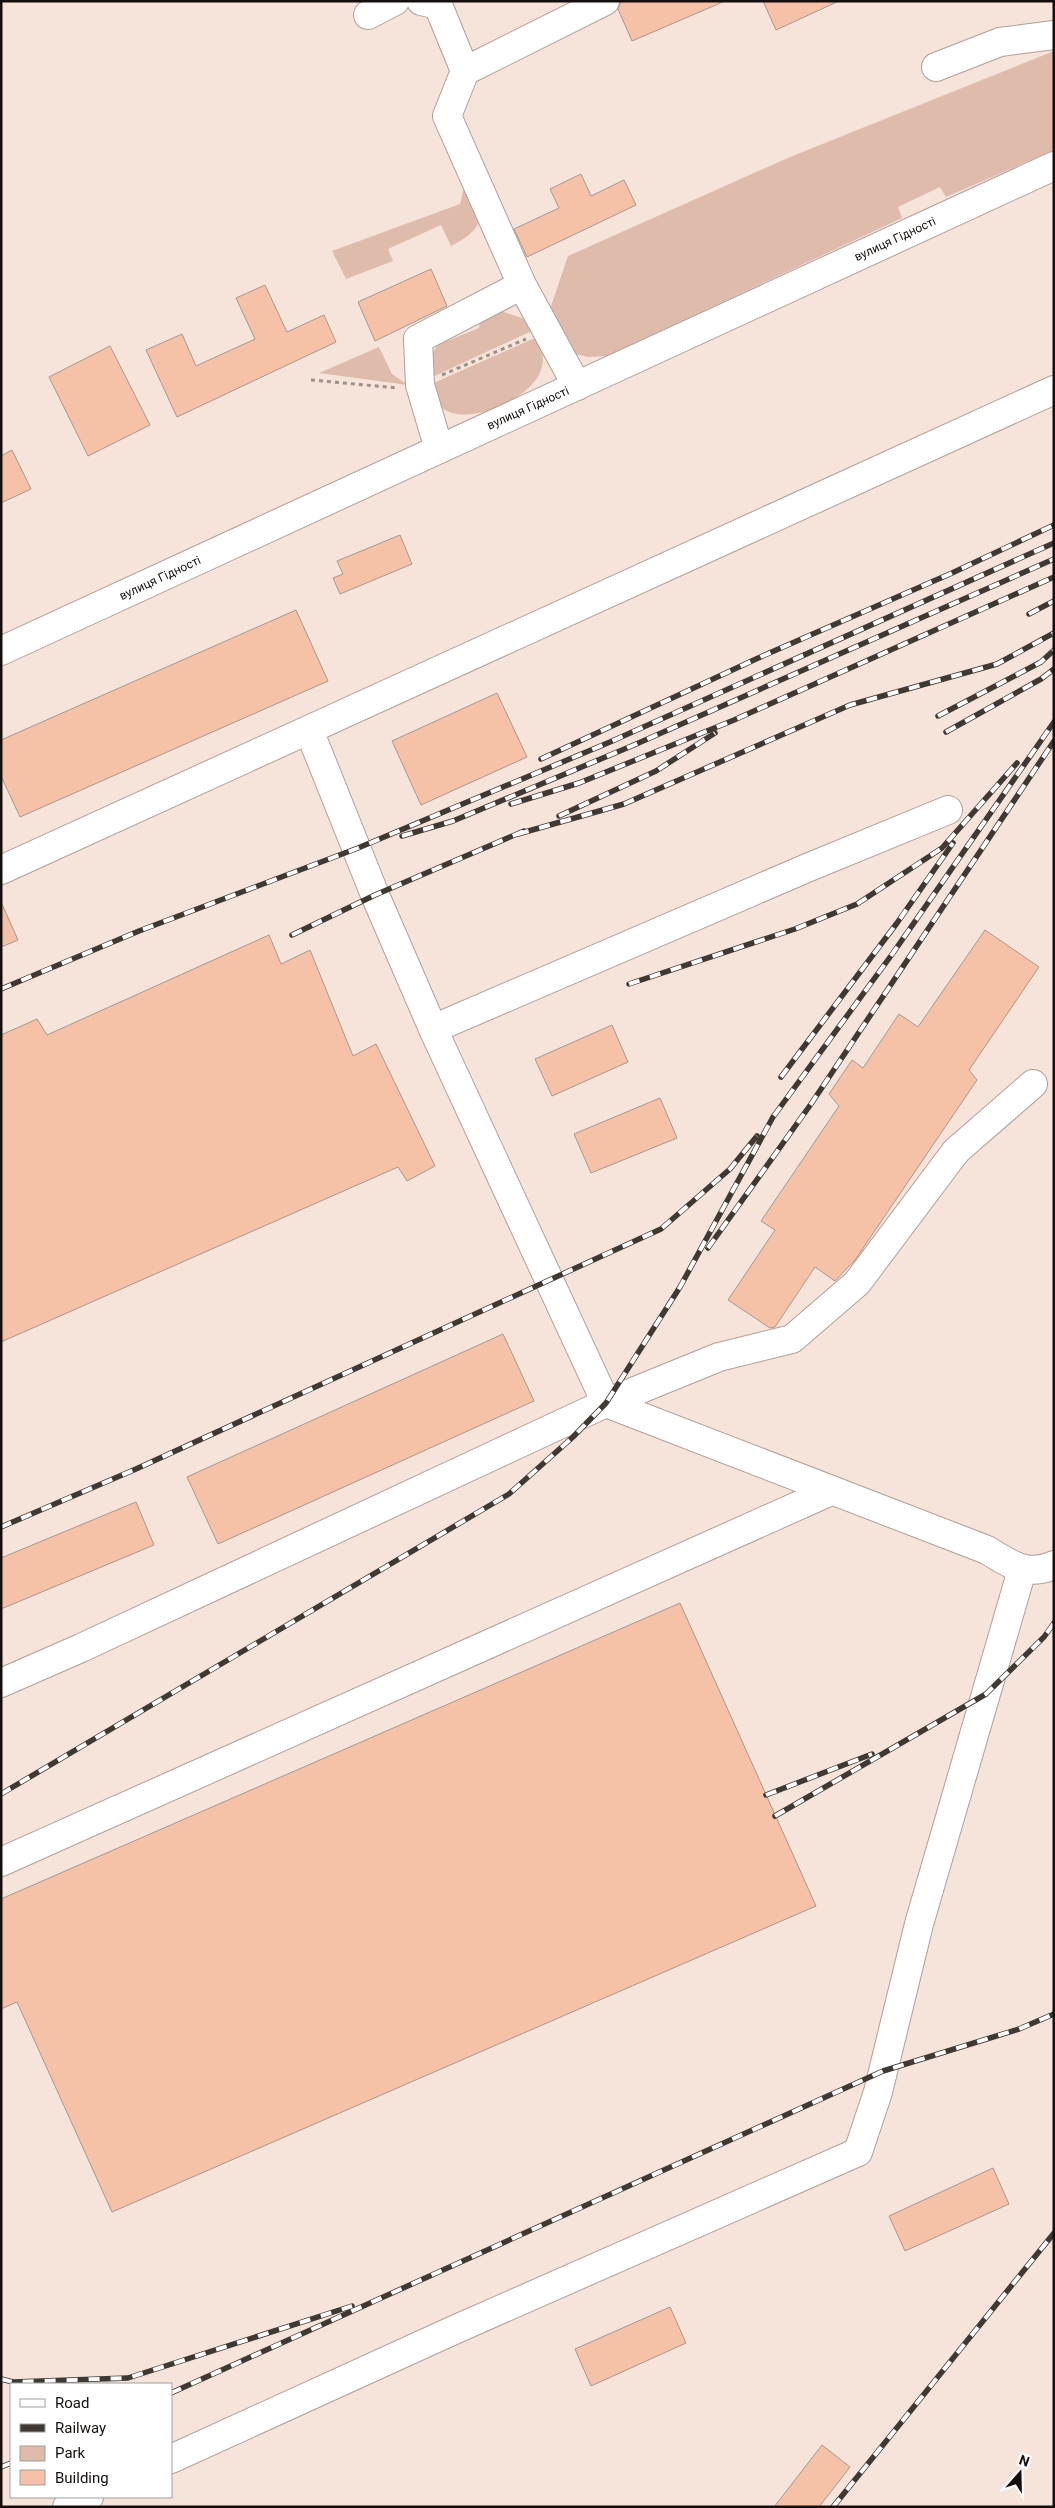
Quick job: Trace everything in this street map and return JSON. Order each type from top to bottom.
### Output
[{"type":"main road","points":[[368,14],[395,1]]},
{"type":"main road","points":[[577,386],[522,284],[447,116],[465,71],[605,1]]},
{"type":"main road","points":[[436,2],[465,71]]},
{"type":"main road","points":[[936,67],[1000,42],[1054,36]]},
{"type":"main road","name":"вулиця Гідності","points":[[1,650],[1054,166]]},
{"type":"main road","points":[[439,449],[420,385],[418,338],[522,284]]},
{"type":"main road","points":[[1,870],[1054,390]]},
{"type":"main road","points":[[309,730],[433,1029],[606,1403],[987,1550],[1022,1570],[1044,1570],[1054,1566]]},
{"type":"main road","points":[[433,1029],[798,872],[948,810]]},
{"type":"main road","points":[[1,1683],[99,1640],[606,1403],[719,1357],[792,1339],[857,1283],[956,1151],[1033,1084]]},
{"type":"main road","points":[[1,1862],[831,1491]]},
{"type":"main road","points":[[172,2459],[454,2330],[858,2152],[878,2092],[919,1924],[1022,1570]]},
{"type":"main road","points":[[67,2507],[87,2498]]},
{"type":"path","points":[[439,376],[547,330]]},
{"type":"path","points":[[311,380],[402,388]]},
{"type":"green space","points":[[1054,51],[1054,150],[946,197],[940,187],[898,207],[902,218],[607,356],[588,357],[571,353],[548,315],[568,256],[790,157]]},
{"type":"green space","points":[[465,183],[482,216],[470,234],[451,246],[441,225],[388,249],[393,261],[346,279],[332,251],[460,204]]},
{"type":"green space","points":[[495,309],[522,318],[534,330],[428,379],[431,357],[437,345],[479,328],[481,312]]},
{"type":"green space","points":[[537,337],[543,361],[541,370],[535,381],[525,391],[496,408],[480,413],[465,415],[451,413],[440,406],[429,385]]},
{"type":"green space","points":[[379,347],[392,374],[408,385],[319,373]]},
{"type":"building","points":[[621,1],[725,1],[632,41],[618,9]]},
{"type":"building","points":[[763,1],[839,1],[776,30]]},
{"type":"building","points":[[581,174],[591,196],[624,180],[636,205],[527,257],[514,229],[559,208],[550,189]]},
{"type":"building","points":[[431,269],[447,306],[375,341],[358,302]]},
{"type":"building","points":[[265,285],[287,332],[324,315],[336,342],[177,417],[146,350],[182,334],[196,366],[255,339],[236,298]]},
{"type":"building","points":[[110,346],[150,425],[88,456],[49,377]]},
{"type":"building","points":[[12,450],[31,489],[1,503],[1,456]]},
{"type":"building","points":[[400,535],[412,564],[340,594],[333,578],[343,574],[337,561]]},
{"type":"building","points":[[296,610],[328,681],[20,817],[1,776],[1,740]]},
{"type":"building","points":[[497,693],[527,757],[421,805],[392,741]]},
{"type":"building","points":[[1,902],[18,940],[1,947]]},
{"type":"building","points":[[985,930],[1039,967],[969,1070],[977,1080],[855,1260],[835,1281],[815,1267],[775,1327],[770,1328],[728,1300],[775,1230],[761,1221],[839,1106],[829,1094],[852,1060],[863,1068],[899,1014],[918,1027]]},
{"type":"building","points":[[269,935],[281,964],[310,950],[353,1056],[376,1044],[435,1166],[407,1181],[398,1167],[1,1342],[1,1035],[37,1019],[47,1035]]},
{"type":"building","points":[[612,1025],[628,1062],[552,1096],[535,1059]]},
{"type":"building","points":[[660,1098],[677,1138],[591,1173],[574,1134]]},
{"type":"building","points":[[503,1334],[534,1401],[218,1544],[187,1477]]},
{"type":"building","points":[[136,1502],[154,1545],[1,1609],[1,1558]]},
{"type":"building","points":[[680,1603],[816,1906],[112,2212],[17,2002],[1,2009],[1,1899]]},
{"type":"building","points":[[993,2168],[1009,2204],[905,2251],[889,2216]]},
{"type":"building","points":[[670,2307],[686,2343],[591,2386],[575,2349]]},
{"type":"building","points":[[822,2445],[850,2467],[819,2507],[774,2507]]},
{"type":"railway","points":[[541,759],[756,659],[952,573],[1054,525]]},
{"type":"railway","points":[[1,989],[139,931],[358,848],[610,742],[1054,543]]},
{"type":"railway","points":[[402,836],[453,821],[634,745],[1054,559]]},
{"type":"railway","points":[[511,804],[579,783],[734,720],[1054,577]]},
{"type":"railway","points":[[1029,614],[1054,601]]},
{"type":"railway","points":[[518,834],[624,804],[850,705],[997,664],[1054,633]]},
{"type":"railway","points":[[938,716],[1041,662],[1054,650]]},
{"type":"railway","points":[[946,732],[1041,679],[1054,669]]},
{"type":"railway","points":[[1,1794],[509,1494],[573,1437],[606,1403],[680,1287],[773,1117],[893,953],[1054,722]]},
{"type":"railway","points":[[559,816],[656,771],[715,733]]},
{"type":"railway","points":[[708,1248],[811,1104],[1054,741]]},
{"type":"railway","points":[[629,984],[795,929],[857,904],[942,848],[1017,763]]},
{"type":"railway","points":[[292,935],[375,895],[524,831]]},
{"type":"railway","points":[[781,1077],[897,923],[953,843]]},
{"type":"railway","points":[[1,1527],[136,1469],[661,1229],[730,1169],[757,1136]]},
{"type":"railway","points":[[775,1816],[986,1694],[1044,1637],[1054,1623]]},
{"type":"railway","points":[[766,1795],[872,1754]]},
{"type":"railway","points":[[172,2393],[883,2071],[1019,2029],[1054,2014]]},
{"type":"railway","points":[[833,2507],[1054,2233]]},
{"type":"railway","points":[[1,2379],[13,2382],[128,2378],[352,2306]]},
{"type":"railway","points":[[1,2467],[10,2463]]}]
